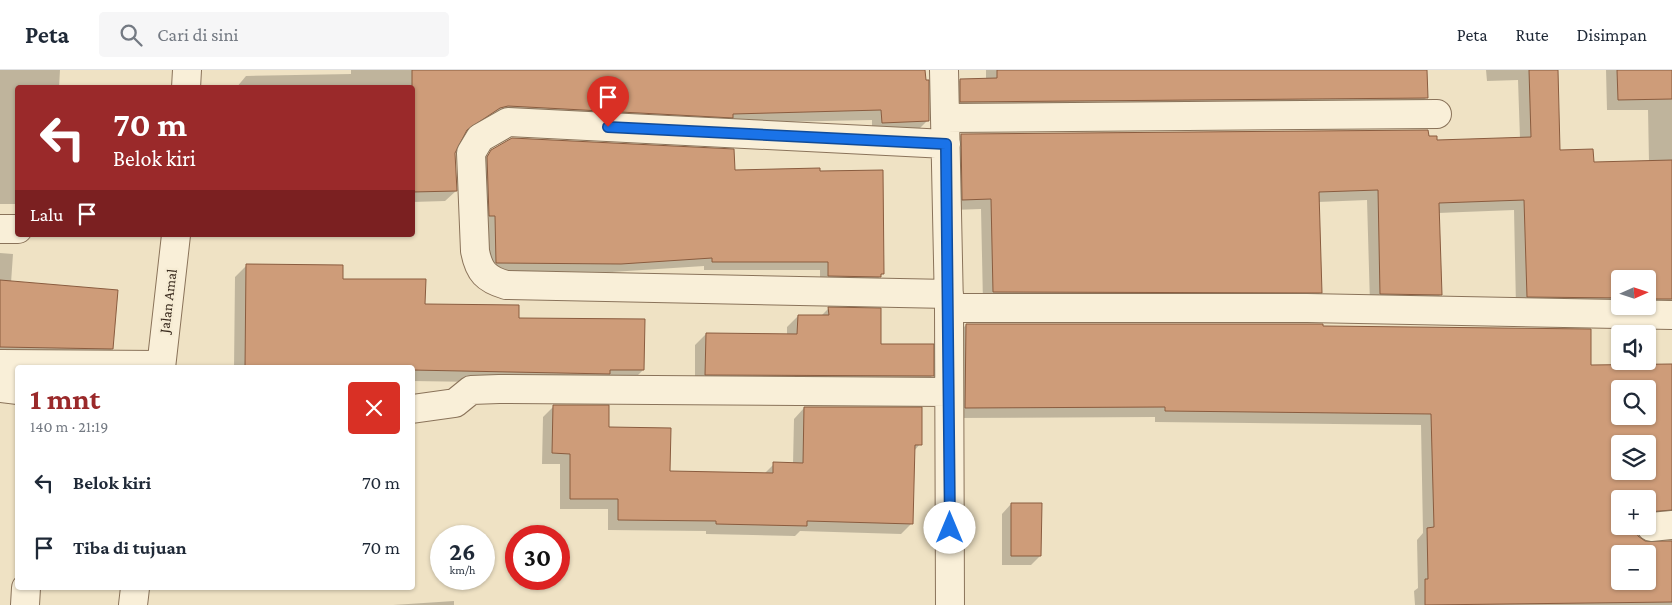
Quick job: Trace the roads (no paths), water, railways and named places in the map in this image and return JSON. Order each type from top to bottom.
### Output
[{"type":"street","points":[[186,85],[187,70]]},
{"type":"street","points":[[944,70],[949,301],[950,605]]},
{"type":"street","points":[[1437,114],[946,131],[508,122],[480,138],[471,153],[475,252],[478,265],[484,276],[506,285],[949,301],[1672,314]]},
{"type":"street","points":[[0,228],[15,229]]},
{"type":"street","name":"Jalan Amal","points":[[161,365],[176,237]]},
{"type":"street","points":[[0,364],[80,365]]},
{"type":"street","points":[[0,388],[15,390]]},
{"type":"street","points":[[415,409],[456,404],[471,390],[498,389],[949,392]]},
{"type":"street","points":[[25,605],[26,590]]},
{"type":"street","points":[[133,605],[135,590]]}]
